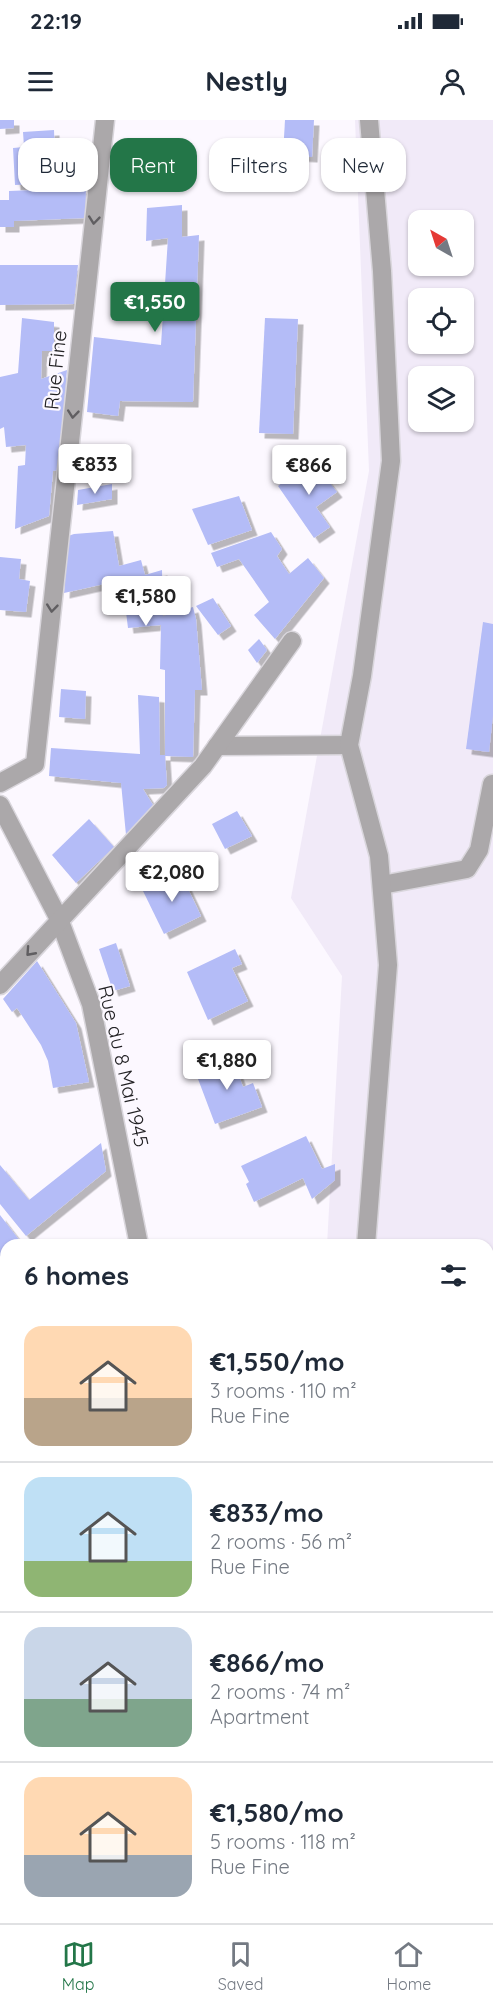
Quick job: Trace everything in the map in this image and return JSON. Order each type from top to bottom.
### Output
[{"type":"street","name":"Rue Fine","points":[[0,783],[35,764],[105,120]]},
{"type":"street","points":[[366,1239],[388,965],[379,856],[349,744],[362,676],[391,460],[382,271],[369,120]]},
{"type":"street","points":[[0,985],[203,766],[292,641]]},
{"type":"street","points":[[217,746],[349,744]]},
{"type":"street","points":[[382,885],[467,869],[478,849],[492,784]]},
{"type":"street","name":"Rue du 8 Mai 1945","points":[[0,806],[59,920],[91,1004],[138,1239]]},
{"type":"shaded area","points":[[355,120],[493,120],[493,1239],[327,1239],[342,976],[291,898],[369,471],[358,192],[406,192],[406,138],[356,138]]},
{"type":"building","points":[[0,120],[14,120],[14,128],[0,129]]},
{"type":"building","points":[[285,120],[314,120],[312,157],[309,157],[309,138],[284,138]]},
{"type":"building","points":[[54,130],[54,138],[23,138],[23,132]]},
{"type":"building","points":[[13,148],[18,148],[18,185],[15,185]]},
{"type":"building","points":[[9,191],[86,192],[85,218],[14,221],[14,227],[0,227],[0,200],[9,200]]},
{"type":"building","points":[[182,205],[182,237],[199,235],[193,402],[120,401],[118,416],[87,412],[94,337],[161,345],[168,238],[146,241],[147,208]]},
{"type":"building","points":[[0,265],[78,265],[74,304],[0,305]]},
{"type":"building","points":[[22,318],[54,322],[54,351],[42,351],[41,379],[67,370],[58,470],[53,471],[49,516],[15,529],[18,466],[25,465],[26,445],[6,447],[4,427],[0,429],[0,377],[18,373]]},
{"type":"building","points":[[265,318],[298,319],[293,434],[259,433]]},
{"type":"building","points":[[312,460],[337,492],[316,507],[330,527],[314,538],[278,486]]},
{"type":"building","points":[[112,484],[112,499],[77,505],[78,490]]},
{"type":"building","points":[[239,496],[252,530],[208,545],[192,509]]},
{"type":"building","points":[[113,531],[119,566],[141,560],[145,575],[162,570],[163,616],[193,607],[202,690],[195,690],[193,757],[165,756],[165,670],[160,669],[161,625],[128,628],[122,580],[64,593],[68,536]]},
{"type":"building","points":[[271,532],[282,549],[277,556],[289,574],[308,558],[324,578],[275,639],[254,615],[269,602],[239,559],[217,567],[211,553]]},
{"type":"building","points":[[0,557],[21,559],[19,579],[30,581],[26,612],[0,610]]},
{"type":"building","points":[[213,598],[231,626],[218,635],[196,606]]},
{"type":"building","points":[[483,622],[493,624],[493,715],[489,752],[466,749]]},
{"type":"building","points":[[259,639],[267,650],[257,663],[248,650]]},
{"type":"building","points":[[61,689],[86,691],[85,719],[59,717]]},
{"type":"building","points":[[138,695],[159,697],[160,755],[165,755],[167,785],[164,788],[143,789],[153,805],[126,835],[121,783],[49,776],[51,748],[140,754]]},
{"type":"building","points":[[237,811],[252,836],[225,849],[212,824]]},
{"type":"building","points":[[89,819],[114,847],[76,883],[52,855]]},
{"type":"building","points":[[180,872],[201,916],[164,934],[143,891]]},
{"type":"building","points":[[116,943],[130,986],[113,991],[99,949]]},
{"type":"building","points":[[235,949],[242,964],[232,968],[248,1001],[208,1020],[187,972]]},
{"type":"building","points":[[37,961],[76,1023],[89,1082],[53,1088],[48,1061],[41,1045],[17,1008],[12,1012],[3,999]]},
{"type":"building","points":[[232,1057],[243,1087],[253,1083],[262,1107],[215,1124],[195,1071]]},
{"type":"building","points":[[306,1136],[322,1169],[335,1164],[335,1180],[312,1199],[303,1178],[254,1202],[246,1184],[249,1182],[241,1166]]},
{"type":"building","points":[[101,1143],[106,1171],[26,1236],[0,1204],[0,1165],[29,1200]]},
{"type":"building","points":[[0,1215],[18,1239],[0,1239]]}]
